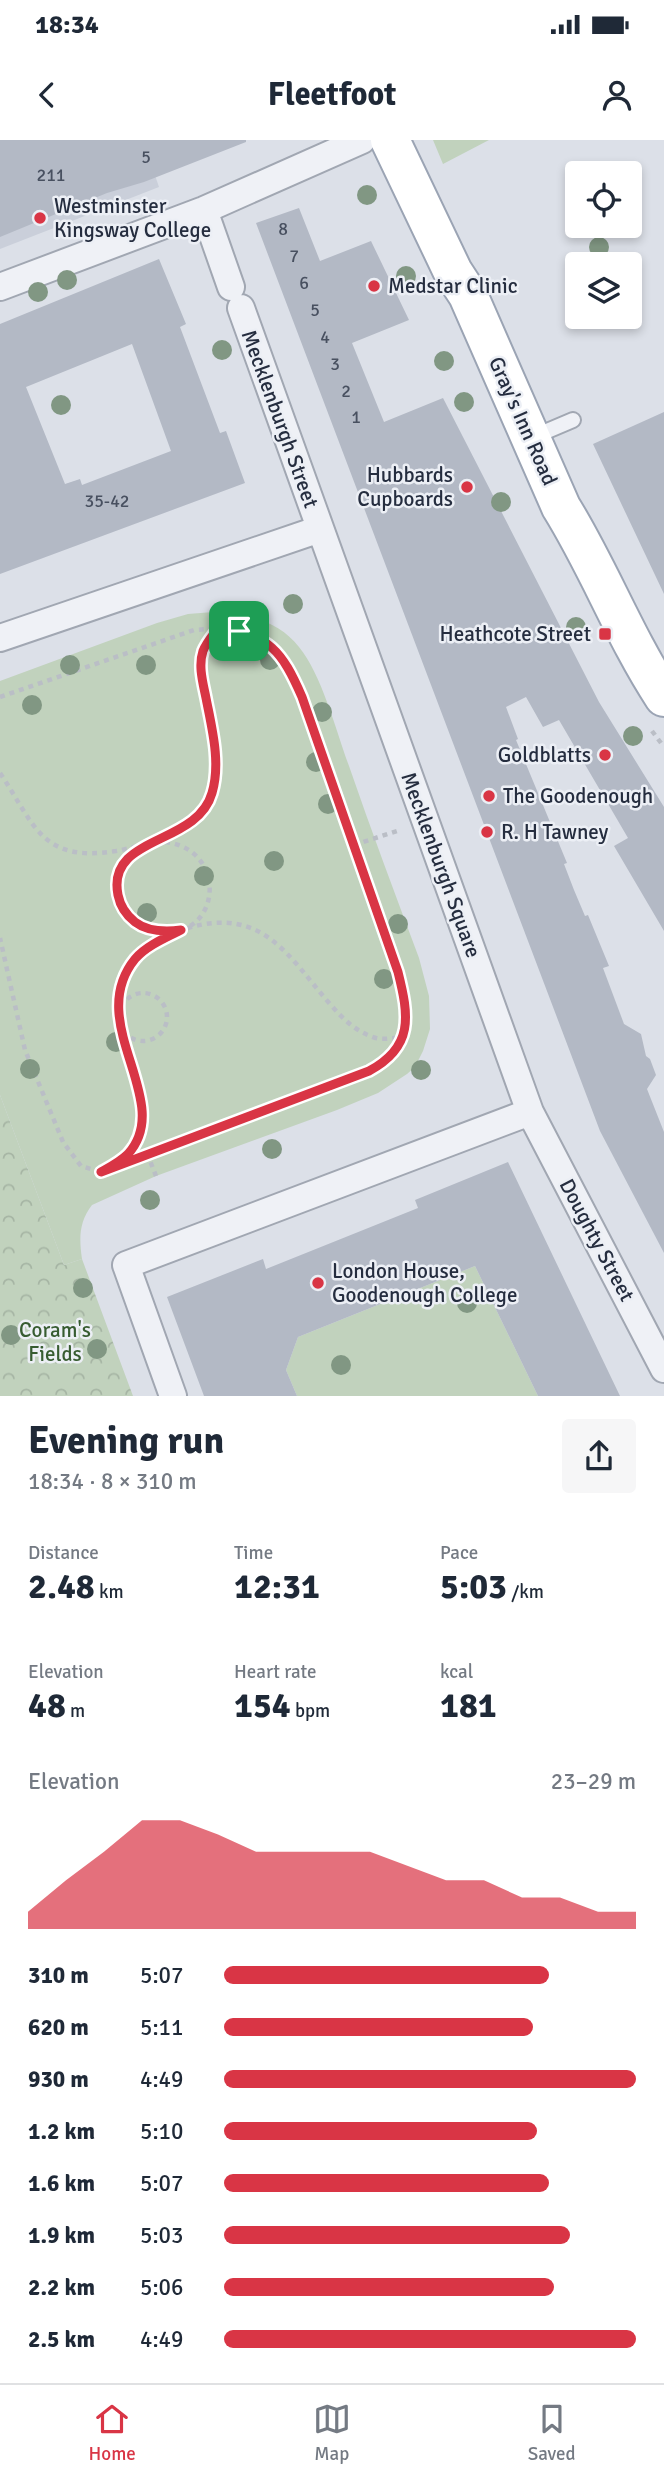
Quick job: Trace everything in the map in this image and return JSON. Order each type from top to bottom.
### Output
[{"type":"main road","name":"Gray's Inn Road","points":[[390,140],[453,272],[468,295],[561,507],[576,531],[624,628],[664,697]]},
{"type":"street","points":[[0,287],[204,210],[362,140]]},
{"type":"street","name":"Mecklenburgh Street","points":[[204,210],[320,529]]},
{"type":"street","points":[[0,638],[320,529]]},
{"type":"street","name":"Mecklenburgh Square","points":[[320,529],[530,1112]]},
{"type":"street","points":[[173,1396],[126,1265],[530,1112]]},
{"type":"street","name":"Doughty Street","points":[[530,1112],[664,1369]]},
{"type":"lane","points":[[531,438],[573,420]]},
{"type":"path","points":[[218,628],[204,650],[201,670],[216,764],[211,795],[198,815],[182,830],[150,844],[120,867],[117,879],[123,908],[135,923],[155,931],[233,922],[263,933],[284,949],[346,1023],[360,1032],[380,1039],[403,1037]]},
{"type":"path","points":[[0,697],[194,630],[218,628],[239,631],[267,643],[281,655],[291,670],[302,697],[398,972],[406,1015],[403,1037],[397,1051],[385,1063],[369,1071],[101,1172],[81,1166],[63,1142],[25,1050],[0,938]]},
{"type":"path","points":[[0,773],[22,811],[52,845],[69,851],[94,854],[164,842],[184,846],[196,854],[208,872],[210,896],[200,918],[158,942],[135,959],[118,990],[118,1019],[141,1102],[143,1122],[138,1139],[129,1153],[101,1172]]},
{"type":"path","points":[[354,845],[426,822]]},
{"type":"path","points":[[143,993],[156,996],[162,1001],[167,1026],[156,1039],[146,1041],[131,1038],[118,1019],[125,1001],[143,993]]},
{"type":"path","points":[[147,1153],[156,1176]]},
{"type":"shaded area","name":"Westminster Kingsway College","points":[[0,140],[143,140],[159,187],[0,249]]},
{"type":"green space","points":[[433,140],[489,140],[443,164]]},
{"type":"green space","points":[[213,612],[249,616],[271,624],[291,638],[315,672],[419,958],[429,996],[430,1029],[415,1067],[378,1093],[156,1176],[92,1205],[81,1231],[82,1259],[64,1265],[0,1095],[0,681],[157,623],[188,614]]},
{"type":"green space","name":"Coram's Fields","points":[[0,1095],[64,1265],[82,1259],[133,1396],[0,1396]]},
{"type":"green space","points":[[475,1266],[538,1396],[297,1396],[286,1370],[298,1337]]},
{"type":"building","name":"Westminster Kingsway College","points":[[0,140],[246,142],[144,182],[107,193],[0,237]]},
{"type":"building","points":[[299,208],[320,261],[371,241],[409,320],[352,343],[384,422],[443,398],[599,702],[664,807],[664,931],[614,846],[628,838],[559,720],[543,727],[526,697],[506,707],[518,739],[516,740],[567,863],[564,864],[574,890],[585,916],[588,915],[609,966],[603,968],[624,1024],[641,1034],[646,1056],[650,1059],[656,1075],[647,1089],[664,1132],[664,1253],[600,1131],[256,223]]},
{"type":"building","points":[[159,259],[186,324],[180,327],[220,433],[226,431],[245,483],[0,574],[0,324]],"holes":[[[132,344],[171,451],[82,485],[80,479],[65,484],[26,387]]]},
{"type":"building","points":[[664,412],[664,594],[593,444]]},
{"type":"building","name":"London House, Goodenough College","points":[[508,1162],[620,1396],[538,1396],[475,1266],[298,1337],[286,1370],[297,1396],[204,1396],[167,1297],[263,1259],[266,1269],[418,1208],[415,1200]]},
{"type":"place","name":"Westminster Kingsway College","points":[[40,218]]},
{"type":"place","name":"Medstar Clinic","points":[[374,286]]},
{"type":"place","name":"Hubbards Cupboards","points":[[467,487]]},
{"type":"place","name":"Heathcote Street","points":[[605,634]]},
{"type":"place","name":"Goldblatts","points":[[605,755]]},
{"type":"place","name":"The Goodenough","points":[[489,796]]},
{"type":"place","name":"R. H Tawney","points":[[487,832]]},
{"type":"place","name":"London House, Goodenough College","points":[[318,1283]]},
{"type":"route","points":[[218,628],[239,631],[267,643],[281,655],[291,670],[302,697],[398,972],[406,1015],[403,1037],[397,1051],[385,1063],[369,1071],[101,1172],[129,1153],[138,1139],[143,1122],[141,1102],[118,1019],[118,990],[135,959],[158,942],[181,930],[155,931],[135,923],[119,899],[117,879],[120,867],[139,850],[182,830],[198,815],[211,795],[216,764],[201,670],[204,650],[218,628]]}]
